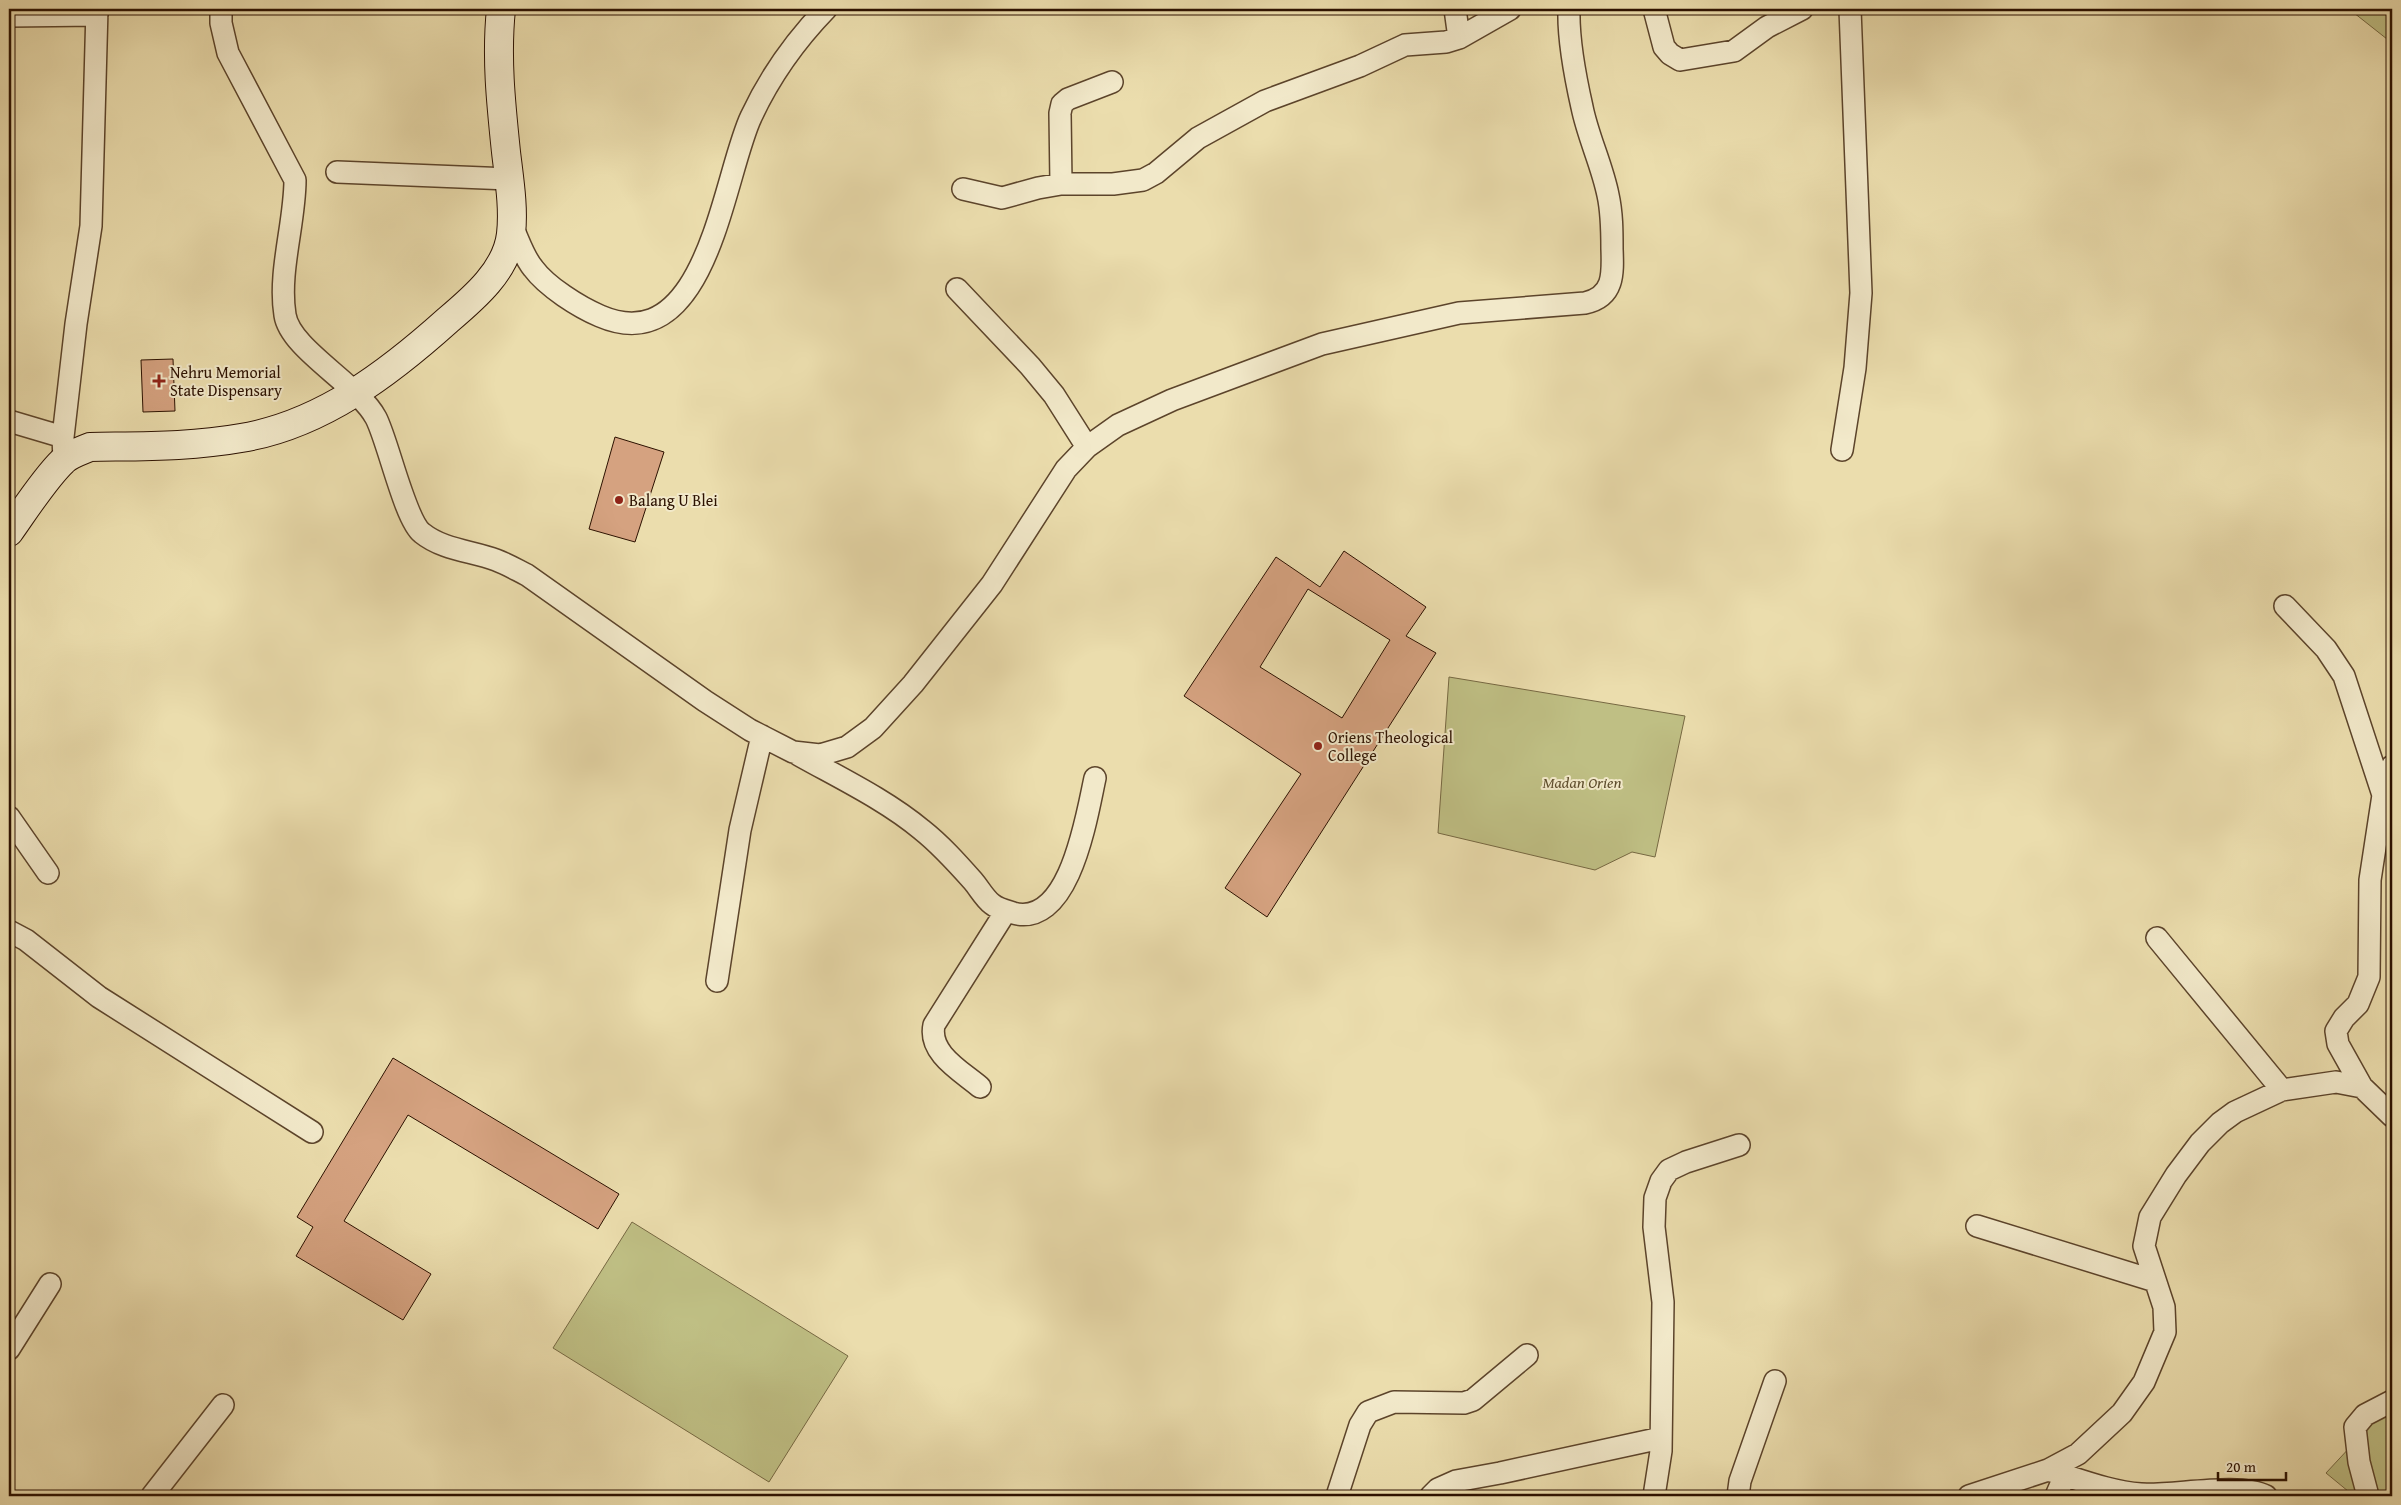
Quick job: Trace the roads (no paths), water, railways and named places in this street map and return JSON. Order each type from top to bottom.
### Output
[{"type":"street","points":[[221,9],[221,23],[228,53],[295,180],[295,200],[283,291],[285,317],[294,337],[355,393],[376,417],[411,516],[420,532],[440,544],[496,560],[527,575],[704,701],[762,736],[854,786],[922,829],[950,856],[992,904],[1006,911],[1031,915],[1042,909],[1059,892],[1078,849],[1095,778]]},
{"type":"street","points":[[9,421],[64,448],[203,443],[242,438],[297,422],[355,393],[426,340],[467,303],[497,271],[508,251],[511,224],[509,179],[498,83],[501,9]]},
{"type":"street","points":[[511,224],[532,268],[565,297],[584,310],[611,321],[633,324],[654,318],[676,304],[696,276],[715,234],[750,119],[771,77],[793,46],[826,9]]},
{"type":"street","points":[[1455,9],[1459,38]]},
{"type":"street","points":[[963,189],[1002,198],[1061,184],[1113,184],[1143,180],[1156,173],[1198,138],[1265,101],[1360,66],[1405,45],[1446,42],[1459,38],[1510,9]]},
{"type":"street","points":[[793,752],[820,755],[847,748],[873,728],[913,684],[975,607],[992,584],[1066,469],[1087,446],[1118,425],[1172,400],[1322,344],[1459,313],[1585,303],[1602,296],[1611,284],[1612,222],[1608,196],[1582,109],[1568,25],[1569,9]]},
{"type":"street","points":[[1654,9],[1664,46],[1670,54],[1680,60],[1734,52],[1767,27],[1802,9]]},
{"type":"street","points":[[1842,450],[1855,368],[1861,293],[1850,9]]},
{"type":"street","points":[[9,16],[97,12],[91,226],[76,324],[64,448],[9,532]]},
{"type":"street","points":[[1061,184],[1060,107],[1068,100],[1112,82]]},
{"type":"street","points":[[337,172],[509,179]]},
{"type":"street","points":[[957,289],[1030,366],[1054,395],[1087,446]]},
{"type":"street","points":[[2286,606],[2326,649],[2344,676],[2383,795]]},
{"type":"street","points":[[717,981],[740,830],[762,736]]},
{"type":"street","points":[[2392,766],[2383,795],[2370,880],[2369,977],[2358,1004],[2344,1018],[2336,1031],[2338,1044],[2362,1087],[2392,1116]]},
{"type":"street","points":[[9,818],[48,873]]},
{"type":"street","points":[[980,1087],[941,1053],[932,1034],[934,1025],[1006,911]]},
{"type":"street","points":[[9,931],[26,940],[99,998],[312,1132]]},
{"type":"street","points":[[2157,938],[2282,1090]]},
{"type":"street","points":[[1969,1496],[2057,1473],[2122,1413],[2144,1382],[2165,1332],[2164,1307],[2144,1246],[2150,1217],[2176,1175],[2200,1143],[2235,1112],[2282,1090],[2336,1082],[2362,1087]]},
{"type":"street","points":[[1654,1496],[1661,1438],[1662,1302],[1654,1227],[1655,1198],[1661,1181],[1669,1170],[1686,1162],[1738,1145]]},
{"type":"street","points":[[1977,1226],[2155,1281]]},
{"type":"street","points":[[9,1349],[50,1284]]},
{"type":"street","points":[[1337,1496],[1360,1425],[1368,1412],[1394,1402],[1464,1403],[1473,1400],[1527,1354]]},
{"type":"street","points":[[1738,1496],[1740,1482],[1775,1381]]},
{"type":"street","points":[[2368,1496],[2359,1462],[2355,1427],[2365,1415],[2392,1401]]},
{"type":"street","points":[[152,1496],[223,1405]]},
{"type":"street","points":[[1431,1496],[1438,1489],[1456,1481],[1500,1474],[1661,1438]]},
{"type":"street","points":[[2056,1496],[2057,1473]]},
{"type":"street","points":[[2057,1473],[2118,1491],[2139,1494],[2245,1490],[2266,1496]]},
{"type":"place","name":"Nehru Memorial State Dispensary","points":[[159,381]]},
{"type":"place","name":"Balang U Blei","points":[[619,500]]},
{"type":"place","name":"Oriens Theological College","points":[[1318,746]]},
{"type":"park label","name":"Madan Orien","points":[[1582,782]]}]
